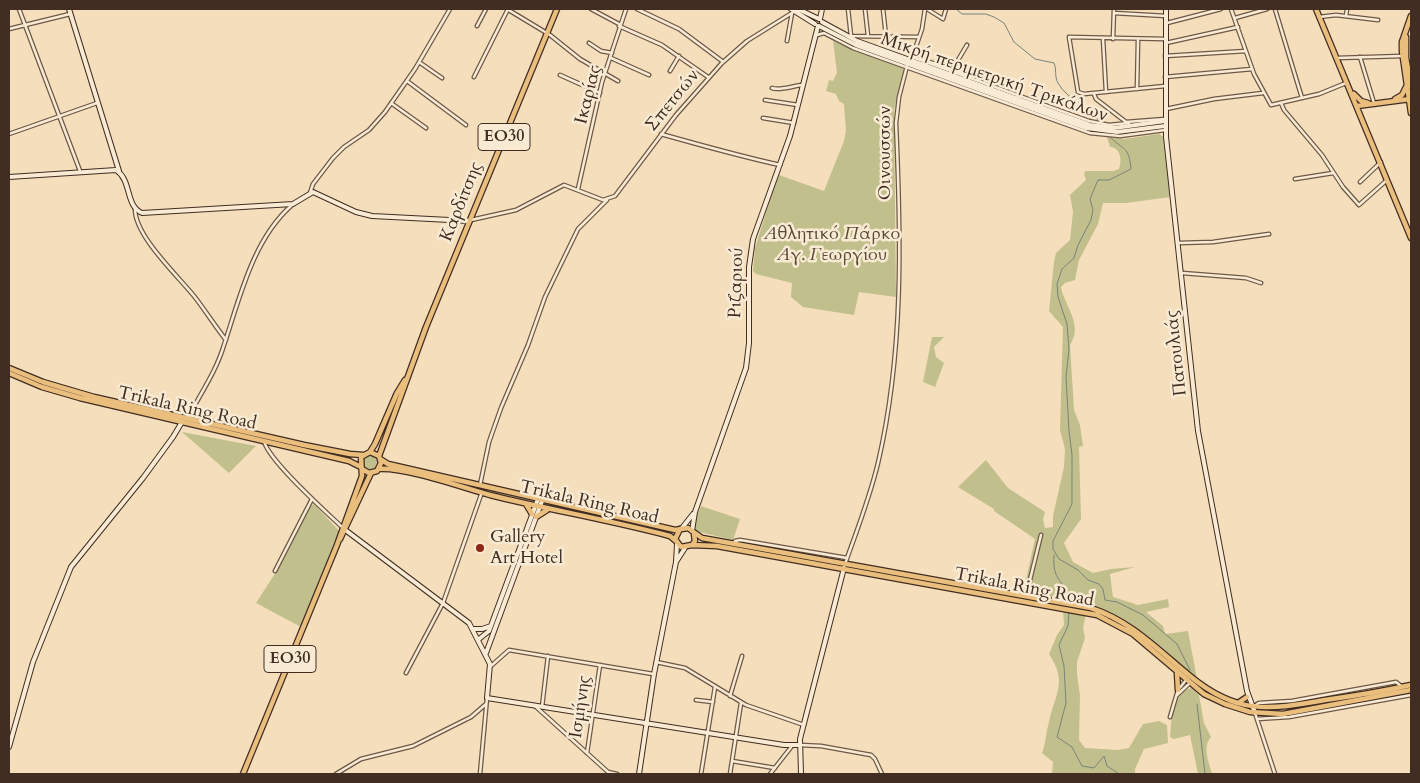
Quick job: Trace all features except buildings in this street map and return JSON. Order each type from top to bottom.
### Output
[{"type":"main road","name":"Καρδίτσης","points":[[380,458],[406,379],[469,220],[557,9]]},
{"type":"main road","points":[[1316,9],[1411,238]]},
{"type":"main road","points":[[1399,99],[1409,86],[1402,56],[1402,42],[1411,16]]},
{"type":"main road","points":[[1406,33],[1406,58],[1411,110]]},
{"type":"main road","points":[[1348,84],[1362,101],[1374,103]]},
{"type":"main road","points":[[1357,106],[1410,97]]},
{"type":"main road","points":[[1399,99],[1406,102],[1411,110]]},
{"type":"main road","points":[[1364,123],[1364,108],[1374,103]]},
{"type":"main road","name":"Trikala Ring Road","points":[[9,368],[69,390],[187,418],[350,454],[363,455]]},
{"type":"main road","name":"Trikala Ring Road","points":[[9,373],[65,394],[349,461],[361,468]]},
{"type":"main road","name":"Καρδίτσης","points":[[371,450],[396,393],[406,379]]},
{"type":"main road","points":[[363,455],[371,450],[380,458]]},
{"type":"main road","name":"ΕΟ30","points":[[344,529],[362,476],[360,460],[363,455]]},
{"type":"main road","name":"Trikala Ring Road","points":[[380,458],[388,464],[480,487],[656,526],[681,529]]},
{"type":"main road","name":"ΕΟ30","points":[[378,470],[380,458]]},
{"type":"main road","points":[[361,468],[371,473],[378,470]]},
{"type":"main road","name":"Trikala Ring Road","points":[[378,470],[404,472],[537,506],[589,516],[670,536],[676,542]]},
{"type":"main road","name":"ΕΟ30","points":[[243,774],[337,545],[371,473]]},
{"type":"main road","points":[[525,503],[534,515],[550,509]]},
{"type":"main road","points":[[693,532],[695,538],[692,545],[686,548],[676,542],[676,533],[681,529],[693,532],[702,538],[844,566],[1086,607],[1118,619],[1135,630],[1190,680],[1212,692],[1252,709],[1284,708],[1411,686]]},
{"type":"main road","name":"Trikala Ring Road","points":[[692,545],[717,546],[844,566],[1097,615],[1133,634],[1176,672],[1216,700],[1252,709],[1294,712],[1411,690]]},
{"type":"main road","points":[[1176,672],[1177,693]]},
{"type":"main road","points":[[1238,703],[1247,694]]},
{"type":"street","points":[[19,9],[80,171]]},
{"type":"street","points":[[310,193],[313,184],[333,158],[344,147],[372,127],[407,82],[450,9]]},
{"type":"street","points":[[477,26],[486,9]]},
{"type":"street","points":[[474,77],[508,9],[547,33],[618,82]]},
{"type":"street","points":[[591,9],[597,10],[619,25],[662,45],[708,77]]},
{"type":"street","name":"Ικαρίας","points":[[578,189],[605,74],[619,25],[626,9]]},
{"type":"street","points":[[636,9],[679,29],[723,62]]},
{"type":"street","points":[[817,26],[822,9]]},
{"type":"street","points":[[848,9],[850,36],[919,37]]},
{"type":"street","points":[[866,9],[868,36]]},
{"type":"street","points":[[883,9],[886,36]]},
{"type":"street","points":[[912,57],[926,9],[943,19],[946,9]]},
{"type":"street","points":[[1113,39],[1114,9]]},
{"type":"street","name":"Πατουλιάς","points":[[1166,9],[1165,124],[1200,441],[1247,694],[1252,709]]},
{"type":"street","points":[[1166,23],[1221,9]]},
{"type":"street","points":[[1231,9],[1252,69],[1271,105],[1348,84]]},
{"type":"street","points":[[1234,18],[1267,9]]},
{"type":"street","points":[[1275,9],[1302,98]]},
{"type":"street","points":[[1346,16],[1347,9]]},
{"type":"street","points":[[787,41],[794,10]]},
{"type":"street","name":"Σπετσών","points":[[480,487],[492,433],[509,387],[528,345],[542,304],[578,229],[607,200],[619,192],[660,134],[708,77],[747,41],[794,10]]},
{"type":"street","name":"Μικρή περιμετρική Τρικάλων","points":[[794,10],[820,20],[850,38],[912,57],[1090,125],[1112,128],[1165,124]]},
{"type":"street","name":"Μικρή περιμετρική Τρικάλων","points":[[794,10],[817,26],[856,45],[1086,128],[1114,132],[1165,124]]},
{"type":"street","points":[[9,29],[70,11],[119,171],[124,178],[142,230],[149,242],[178,276],[226,340]]},
{"type":"street","points":[[1114,13],[1166,16]]},
{"type":"street","points":[[1319,16],[1346,16],[1378,20]]},
{"type":"street","name":"Ριζαριού","points":[[693,532],[694,512],[746,368],[749,343],[748,286],[751,247],[794,123],[817,26]]},
{"type":"street","points":[[1165,86],[1082,94],[1078,92],[1069,37],[1165,41],[1238,27]]},
{"type":"street","points":[[815,36],[824,32],[850,47],[1092,133],[1124,136],[1165,124]]},
{"type":"street","points":[[1104,39],[1106,92]]},
{"type":"street","points":[[1137,89],[1138,40]]},
{"type":"street","points":[[589,43],[601,51],[612,53]]},
{"type":"street","points":[[952,70],[967,45]]},
{"type":"street","points":[[1165,56],[1246,51]]},
{"type":"street","points":[[670,71],[679,56]]},
{"type":"street","points":[[1337,58],[1402,56]]},
{"type":"street","points":[[912,57],[965,74]]},
{"type":"street","points":[[912,57],[1092,122],[1114,125],[1129,123],[1165,124]]},
{"type":"street","points":[[1360,57],[1374,103]]},
{"type":"street","points":[[611,58],[648,75]]},
{"type":"street","points":[[419,62],[442,78]]},
{"type":"street","name":"Οινουσσών","points":[[844,566],[878,465],[895,360],[899,293],[896,123],[899,97],[907,66]]},
{"type":"street","points":[[1165,77],[1252,69]]},
{"type":"street","points":[[560,76],[600,93]]},
{"type":"street","points":[[407,82],[466,125]]},
{"type":"street","points":[[772,88],[780,90],[788,86],[804,85]]},
{"type":"street","points":[[1094,93],[1096,99],[1129,123]]},
{"type":"street","points":[[1165,110],[1214,99],[1263,93]]},
{"type":"street","points":[[765,100],[798,105]]},
{"type":"street","points":[[9,134],[98,102]]},
{"type":"street","points":[[391,103],[426,128]]},
{"type":"street","points":[[1281,103],[1284,110],[1317,149],[1342,187],[1360,205],[1388,180]]},
{"type":"street","points":[[763,118],[794,123]]},
{"type":"street","points":[[660,134],[714,148],[727,154],[780,165]]},
{"type":"street","points":[[1360,182],[1381,162]]},
{"type":"street","points":[[9,177],[110,169],[119,171]]},
{"type":"street","points":[[1295,179],[1334,173]]},
{"type":"street","points":[[187,418],[210,378],[226,340],[250,269],[272,228],[293,204],[310,193],[318,193],[356,212],[372,216],[469,220],[516,210],[564,185],[607,200]]},
{"type":"street","points":[[136,209],[146,213],[293,204]]},
{"type":"street","points":[[1179,243],[1213,242],[1270,234]]},
{"type":"street","points":[[1182,273],[1246,278],[1261,283]]},
{"type":"street","points":[[9,747],[33,662],[72,565],[153,465],[182,422]]},
{"type":"street","points":[[264,441],[266,448],[312,499],[344,529],[465,618],[473,628],[491,666],[480,774]]},
{"type":"street","points":[[406,673],[443,603],[482,492]]},
{"type":"street","points":[[275,571],[312,499]]},
{"type":"street","points":[[486,653],[540,500]]},
{"type":"street","name":"Ριζαριού","points":[[681,529],[694,512]]},
{"type":"street","points":[[480,640],[488,633],[534,515]]},
{"type":"street","points":[[1026,596],[1041,535]]},
{"type":"street","points":[[734,543],[735,540],[740,540],[847,558]]},
{"type":"street","points":[[639,774],[656,662],[676,562],[676,542]]},
{"type":"street","points":[[676,562],[686,548]]},
{"type":"street","points":[[801,774],[800,745],[804,725],[844,566]]},
{"type":"street","points":[[473,628],[482,629],[491,626]]},
{"type":"street","points":[[480,640],[492,636]]},
{"type":"street","points":[[491,666],[507,650],[654,674]]},
{"type":"street","points":[[542,707],[548,656]]},
{"type":"street","points":[[730,696],[742,656]]},
{"type":"street","points":[[656,662],[686,668],[741,703],[804,725]]},
{"type":"street","name":"Ισμήνης","points":[[587,754],[600,664]]},
{"type":"street","points":[[1170,717],[1177,693],[1190,680]]},
{"type":"street","points":[[701,774],[715,687]]},
{"type":"street","points":[[1257,719],[1289,717],[1411,695]]},
{"type":"street","points":[[487,698],[736,738],[792,746],[821,746],[871,755],[882,774]]},
{"type":"street","points":[[696,700],[713,702]]},
{"type":"street","points":[[730,774],[741,703]]},
{"type":"street","points":[[336,774],[361,759],[413,746],[471,717],[486,704]]},
{"type":"street","points":[[535,706],[608,772],[616,774]]},
{"type":"street","points":[[1252,709],[1275,774]]},
{"type":"street","points":[[770,774],[792,746]]},
{"type":"street","points":[[732,761],[775,768]]},
{"type":"green space","name":"Αθλητικό Πάρκο Αγ. Γεωργίου","points":[[833,41],[904,68],[894,110],[896,297],[859,292],[854,315],[803,307],[791,297],[792,283],[756,274],[753,271],[755,248],[779,175],[824,191],[844,141],[846,131],[844,104],[839,101],[836,94],[826,91],[829,80],[833,81],[837,73]]},
{"type":"green space","points":[[1159,134],[1164,137],[1171,197],[1126,203],[1103,203],[1098,224],[1079,260],[1075,280],[1065,283],[1061,287],[1072,315],[1075,330],[1074,338],[1070,345],[1074,410],[1080,425],[1083,446],[1079,447],[1081,519],[1064,543],[1073,562],[1093,573],[1135,567],[1110,574],[1113,597],[1138,605],[1168,599],[1169,607],[1146,612],[1163,626],[1165,634],[1188,631],[1197,679],[1151,639],[1114,615],[1091,606],[1028,593],[1024,589],[1035,539],[994,511],[994,509],[958,487],[986,460],[1008,488],[1045,512],[1043,519],[1045,528],[1053,527],[1053,516],[1064,467],[1065,449],[1060,430],[1063,327],[1049,311],[1056,253],[1070,240],[1073,212],[1070,195],[1086,180],[1085,171],[1114,171],[1119,169],[1120,155],[1114,148],[1110,147],[1107,137],[1124,139]]},
{"type":"green space","points":[[932,337],[944,337],[934,347],[936,357],[944,363],[935,387],[923,382]]},
{"type":"green space","points":[[182,432],[256,446],[229,473]]},
{"type":"green space","points":[[367,455],[373,455],[377,462],[373,469],[367,469],[363,465],[363,459]]},
{"type":"green space","points":[[314,504],[339,531],[301,627],[256,603],[276,572],[311,506]]},
{"type":"green space","points":[[701,506],[740,519],[733,540],[695,531],[693,526]]},
{"type":"green space","points":[[1063,610],[1086,614],[1083,628],[1085,638],[1077,662],[1080,696],[1079,740],[1085,748],[1118,750],[1129,748],[1143,724],[1159,721],[1167,725],[1168,743],[1144,749],[1135,769],[1135,774],[1052,774],[1053,762],[1042,753],[1059,681],[1055,664],[1049,654],[1057,635],[1064,625]]},
{"type":"green space","points":[[1191,688],[1199,695],[1204,723],[1211,737],[1208,741],[1207,750],[1212,774],[1198,774],[1190,735],[1174,739],[1170,737],[1173,708],[1176,701],[1179,695]]},
{"type":"waterway","points":[[956,9],[962,14],[986,14],[1004,23],[1014,42],[1035,59],[1054,63],[1057,80],[1062,89],[1089,110],[1099,121]]},
{"type":"waterway","points":[[1110,137],[1127,152],[1131,169],[1109,180],[1098,180],[1090,199],[1093,210],[1091,220],[1078,245],[1074,258],[1062,269],[1057,284],[1058,297],[1067,324],[1069,349],[1066,377],[1072,455],[1072,504],[1053,541],[1053,549],[1059,559],[1078,570],[1088,580],[1099,584],[1103,589],[1105,600],[1117,602],[1143,615],[1177,644],[1190,670]]},
{"type":"waterway","points":[[1054,555],[1055,571],[1070,600]]},
{"type":"waterway","points":[[1069,612],[1068,626],[1059,645],[1064,666],[1066,703],[1057,737],[1072,747],[1082,766],[1094,768],[1104,756],[1107,766],[1119,774]]},
{"type":"waterway","points":[[1197,704],[1205,774]]},
{"type":"place","name":"Gallery Art Hotel","points":[[480,548]]}]
